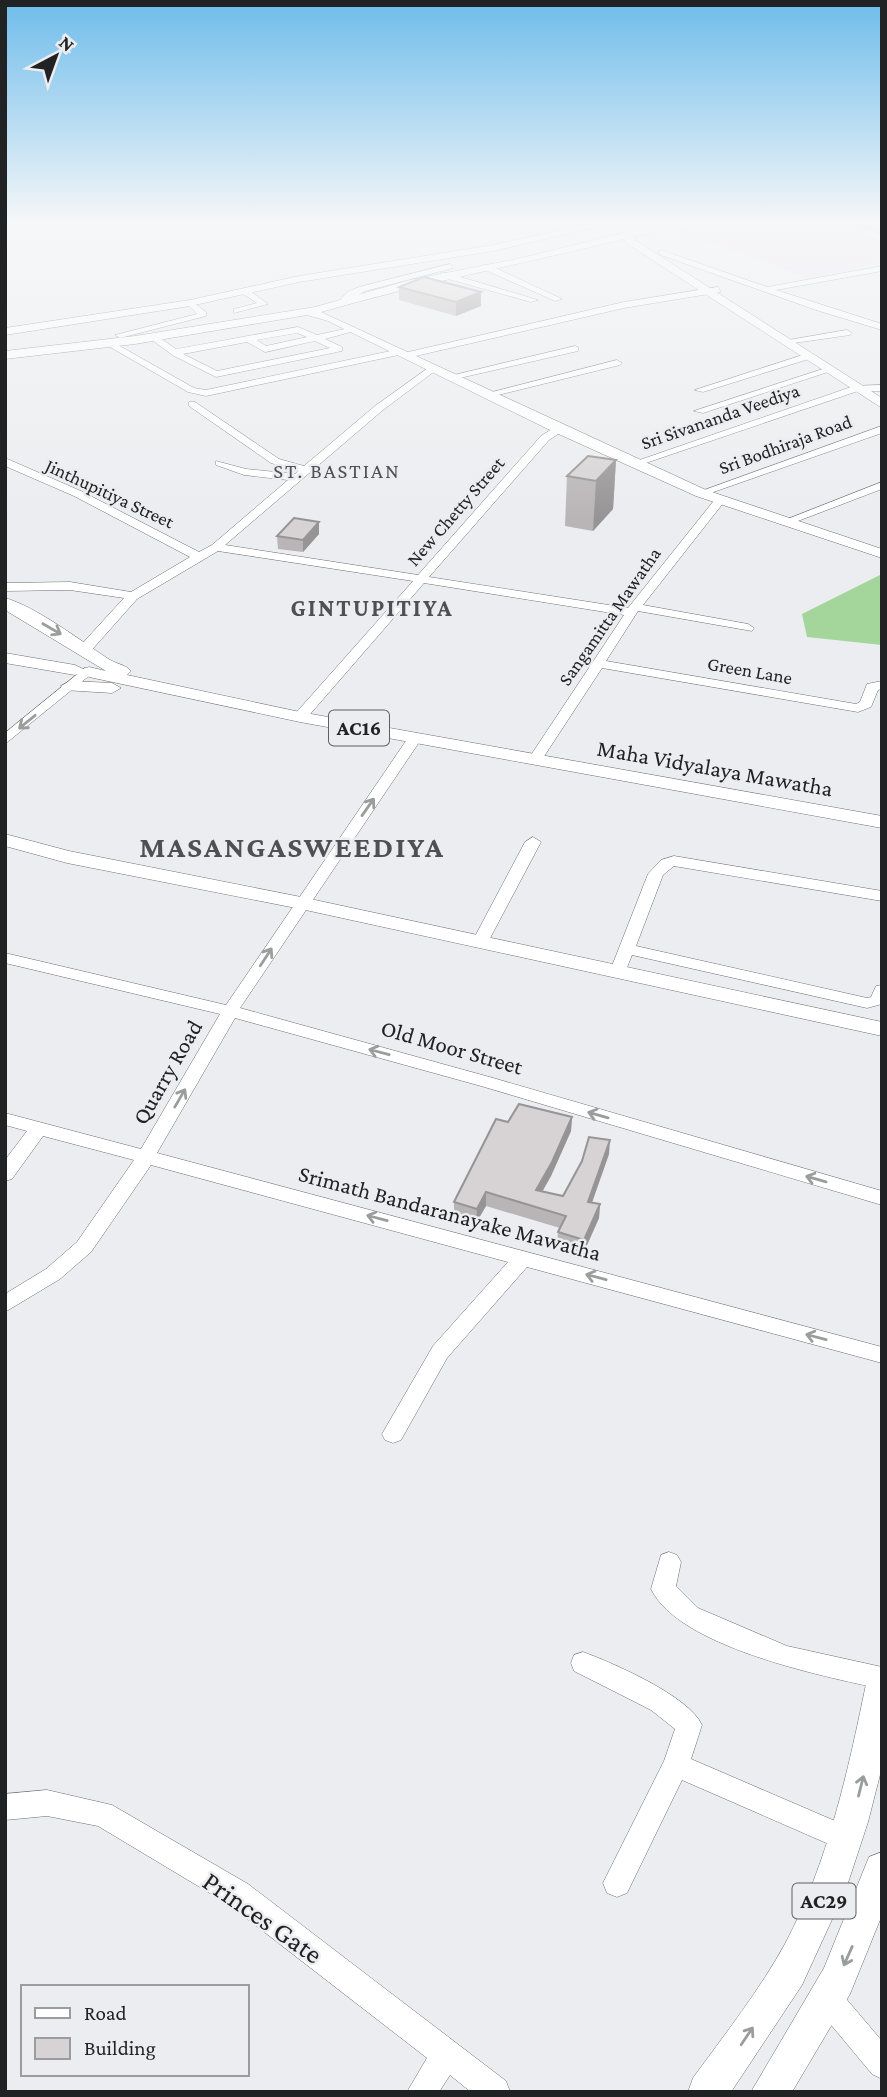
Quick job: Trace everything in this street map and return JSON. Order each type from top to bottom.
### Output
[{"type":"main road","points":[[5,332],[70,322]]},
{"type":"main road","points":[[5,355],[135,340],[247,322]]},
{"type":"main road","points":[[5,362],[115,347],[254,322]]},
{"type":"main road","points":[[337,322],[486,395],[701,493],[882,554]]},
{"type":"main road","points":[[759,322],[829,370],[882,396]]},
{"type":"main road","points":[[765,322],[882,404]]},
{"type":"main road","points":[[5,355],[9,358],[5,362]]},
{"type":"main road","points":[[5,603],[85,666]]},
{"type":"main road","points":[[5,658],[85,666],[178,691]]},
{"type":"main road","name":"Maha Vidyalaya Mawatha","points":[[85,666],[178,691],[300,717],[539,759],[558,766],[882,822]]},
{"type":"main road","name":"Maha Vidyalaya Mawatha","points":[[539,759],[560,757],[882,813]]},
{"type":"main road","points":[[5,840],[67,857],[301,903],[882,1028]]},
{"type":"main road","name":"AC29","points":[[708,2092],[797,1957],[824,1903],[847,1839],[863,1779],[882,1684]]},
{"type":"main road","name":"AC29","points":[[770,2092],[827,1998],[858,1934],[882,1870]]},
{"type":"street","points":[[120,335],[175,322]]},
{"type":"street","points":[[115,347],[191,390],[206,393],[404,354],[548,322]]},
{"type":"street","points":[[221,328],[243,339]]},
{"type":"street","points":[[157,340],[176,352],[219,374],[339,349],[301,330],[176,352]]},
{"type":"street","points":[[319,338],[354,330]]},
{"type":"street","points":[[794,340],[847,334]]},
{"type":"street","points":[[451,377],[575,349]]},
{"type":"street","points":[[700,390],[809,356]]},
{"type":"street","points":[[486,395],[617,363]]},
{"type":"street","points":[[5,740],[85,666],[133,596],[216,547],[405,386],[434,368]]},
{"type":"street","points":[[699,411],[829,370]]},
{"type":"street","points":[[862,388],[882,388]]},
{"type":"street","name":"Sri Sivananda Veediya","points":[[634,464],[862,388]]},
{"type":"street","points":[[192,404],[275,461],[301,474]]},
{"type":"street","name":"New Chetty Street","points":[[300,717],[545,438],[559,429]]},
{"type":"street","name":"Sri Bodhiraja Road","points":[[701,493],[882,429]]},
{"type":"street","name":"Jinthupitiya Street","points":[[5,461],[145,526],[200,558]]},
{"type":"street","points":[[220,463],[244,472],[301,474]]},
{"type":"street","points":[[786,522],[882,485]]},
{"type":"street","name":"Sangamitta Mawatha","points":[[539,759],[633,610],[720,500]]},
{"type":"street","points":[[216,547],[748,628]]},
{"type":"street","points":[[5,587],[70,586],[133,596]]},
{"type":"street","name":"Green Lane","points":[[598,663],[855,708],[865,705],[872,687],[882,685]]},
{"type":"street","name":"Quarry Road","points":[[5,1304],[53,1274],[84,1247],[146,1157],[230,1011],[415,738]]},
{"type":"street","points":[[481,942],[533,842]]},
{"type":"street","points":[[618,971],[656,874],[666,863],[674,861],[882,896]]},
{"type":"street","points":[[626,949],[867,1003],[878,1000],[882,990]]},
{"type":"street","name":"Old Moor Street","points":[[5,958],[230,1011],[487,1082],[882,1198]]},
{"type":"street","name":"Srimath Bandaranayake Mawatha","points":[[5,1119],[882,1354]]},
{"type":"street","points":[[5,1174],[39,1128]]},
{"type":"street","points":[[393,1434],[440,1352],[524,1258]]},
{"type":"street","points":[[670,1562],[663,1589],[689,1616],[785,1657],[882,1678]]},
{"type":"street","points":[[583,1663],[660,1702],[689,1724],[676,1765],[617,1883]]},
{"type":"street","points":[[676,1765],[847,1839]]},
{"type":"street","name":"Princes Gate","points":[[5,1807],[47,1802],[103,1814],[237,1894],[495,2092]]},
{"type":"street","points":[[827,1998],[882,2064]]},
{"type":"street","points":[[422,2092],[446,2054]]},
{"type":"green space","points":[[882,574],[882,645],[807,637],[802,614]]},
{"type":"building","points":[[588,456],[616,460],[596,481],[567,476]]},
{"type":"building","points":[[294,518],[319,522],[303,540],[277,536]]},
{"type":"building","points":[[519,1104],[572,1117],[536,1190],[563,1196],[582,1161],[589,1137],[610,1140],[588,1202],[600,1204],[584,1240],[558,1232],[566,1216],[486,1192],[477,1209],[454,1202],[496,1119],[508,1122]]},
{"type":"district","name":"ST. BASTIAN","points":[[337,471]]},
{"type":"district","name":"GINTUPITIYA","points":[[372,608]]},
{"type":"district","name":"MASANGASWEEDIYA","points":[[292,847]]}]
